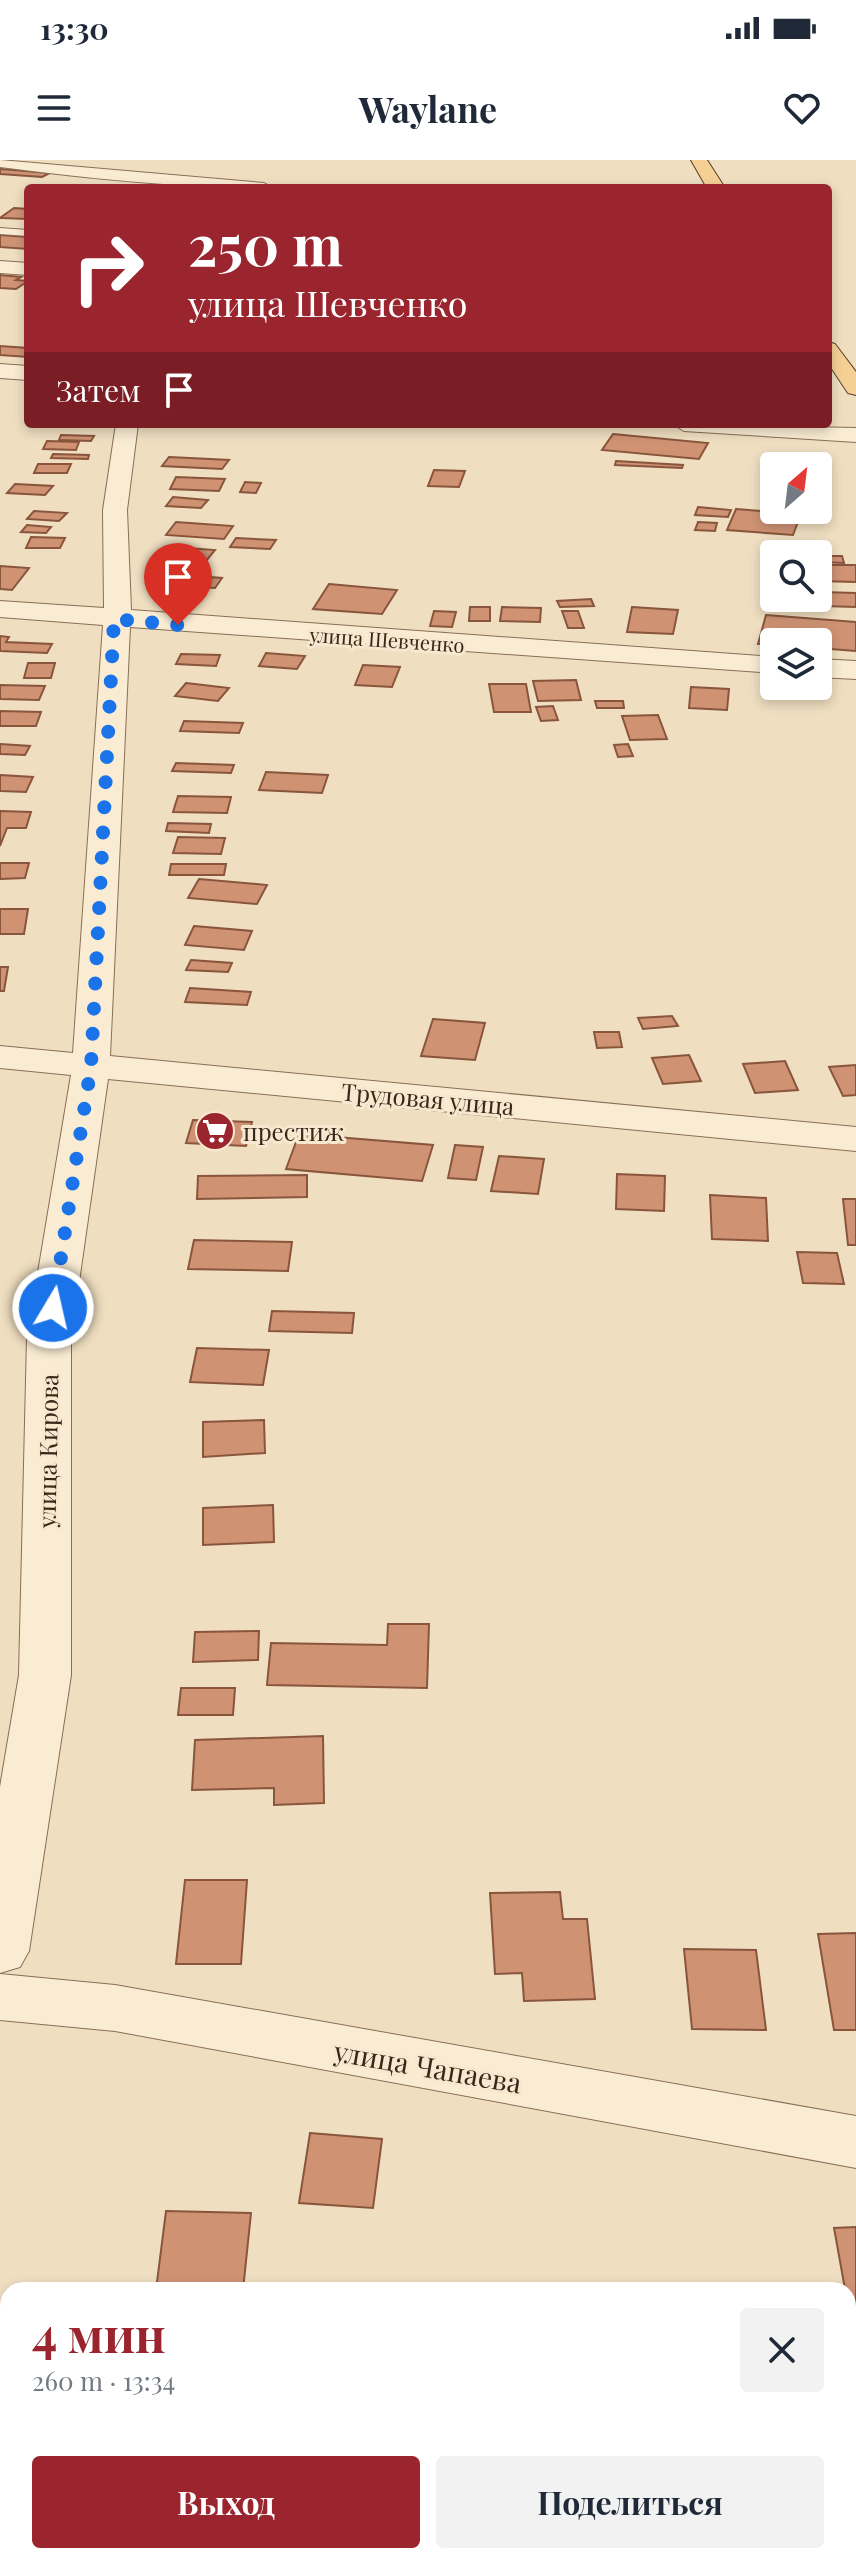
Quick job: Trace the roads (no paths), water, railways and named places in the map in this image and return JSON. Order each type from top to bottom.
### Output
[{"type":"main road","points":[[699,160],[714,184]]},
{"type":"main road","points":[[832,354],[856,388]]},
{"type":"street","points":[[0,162],[91,174],[215,184]]},
{"type":"street","points":[[0,267],[24,269]]},
{"type":"street","points":[[0,371],[24,373]]},
{"type":"street","name":"улица Кирова","points":[[0,1951],[45,1675],[49,1338],[91,1066],[114,619],[118,594],[115,510],[126,428]]},
{"type":"street","points":[[747,428],[856,435]]},
{"type":"street","name":"улица Шевченко","points":[[0,609],[760,664]]},
{"type":"street","points":[[832,669],[856,670]]},
{"type":"street","name":"Трудовая улица","points":[[0,1057],[856,1139]]},
{"type":"street","name":"улица Чапаева","points":[[0,1997],[115,2008],[856,2142]]},
{"type":"lane","points":[[0,231],[24,233]]},
{"type":"place","name":"престиж","points":[[215,1131]]}]
